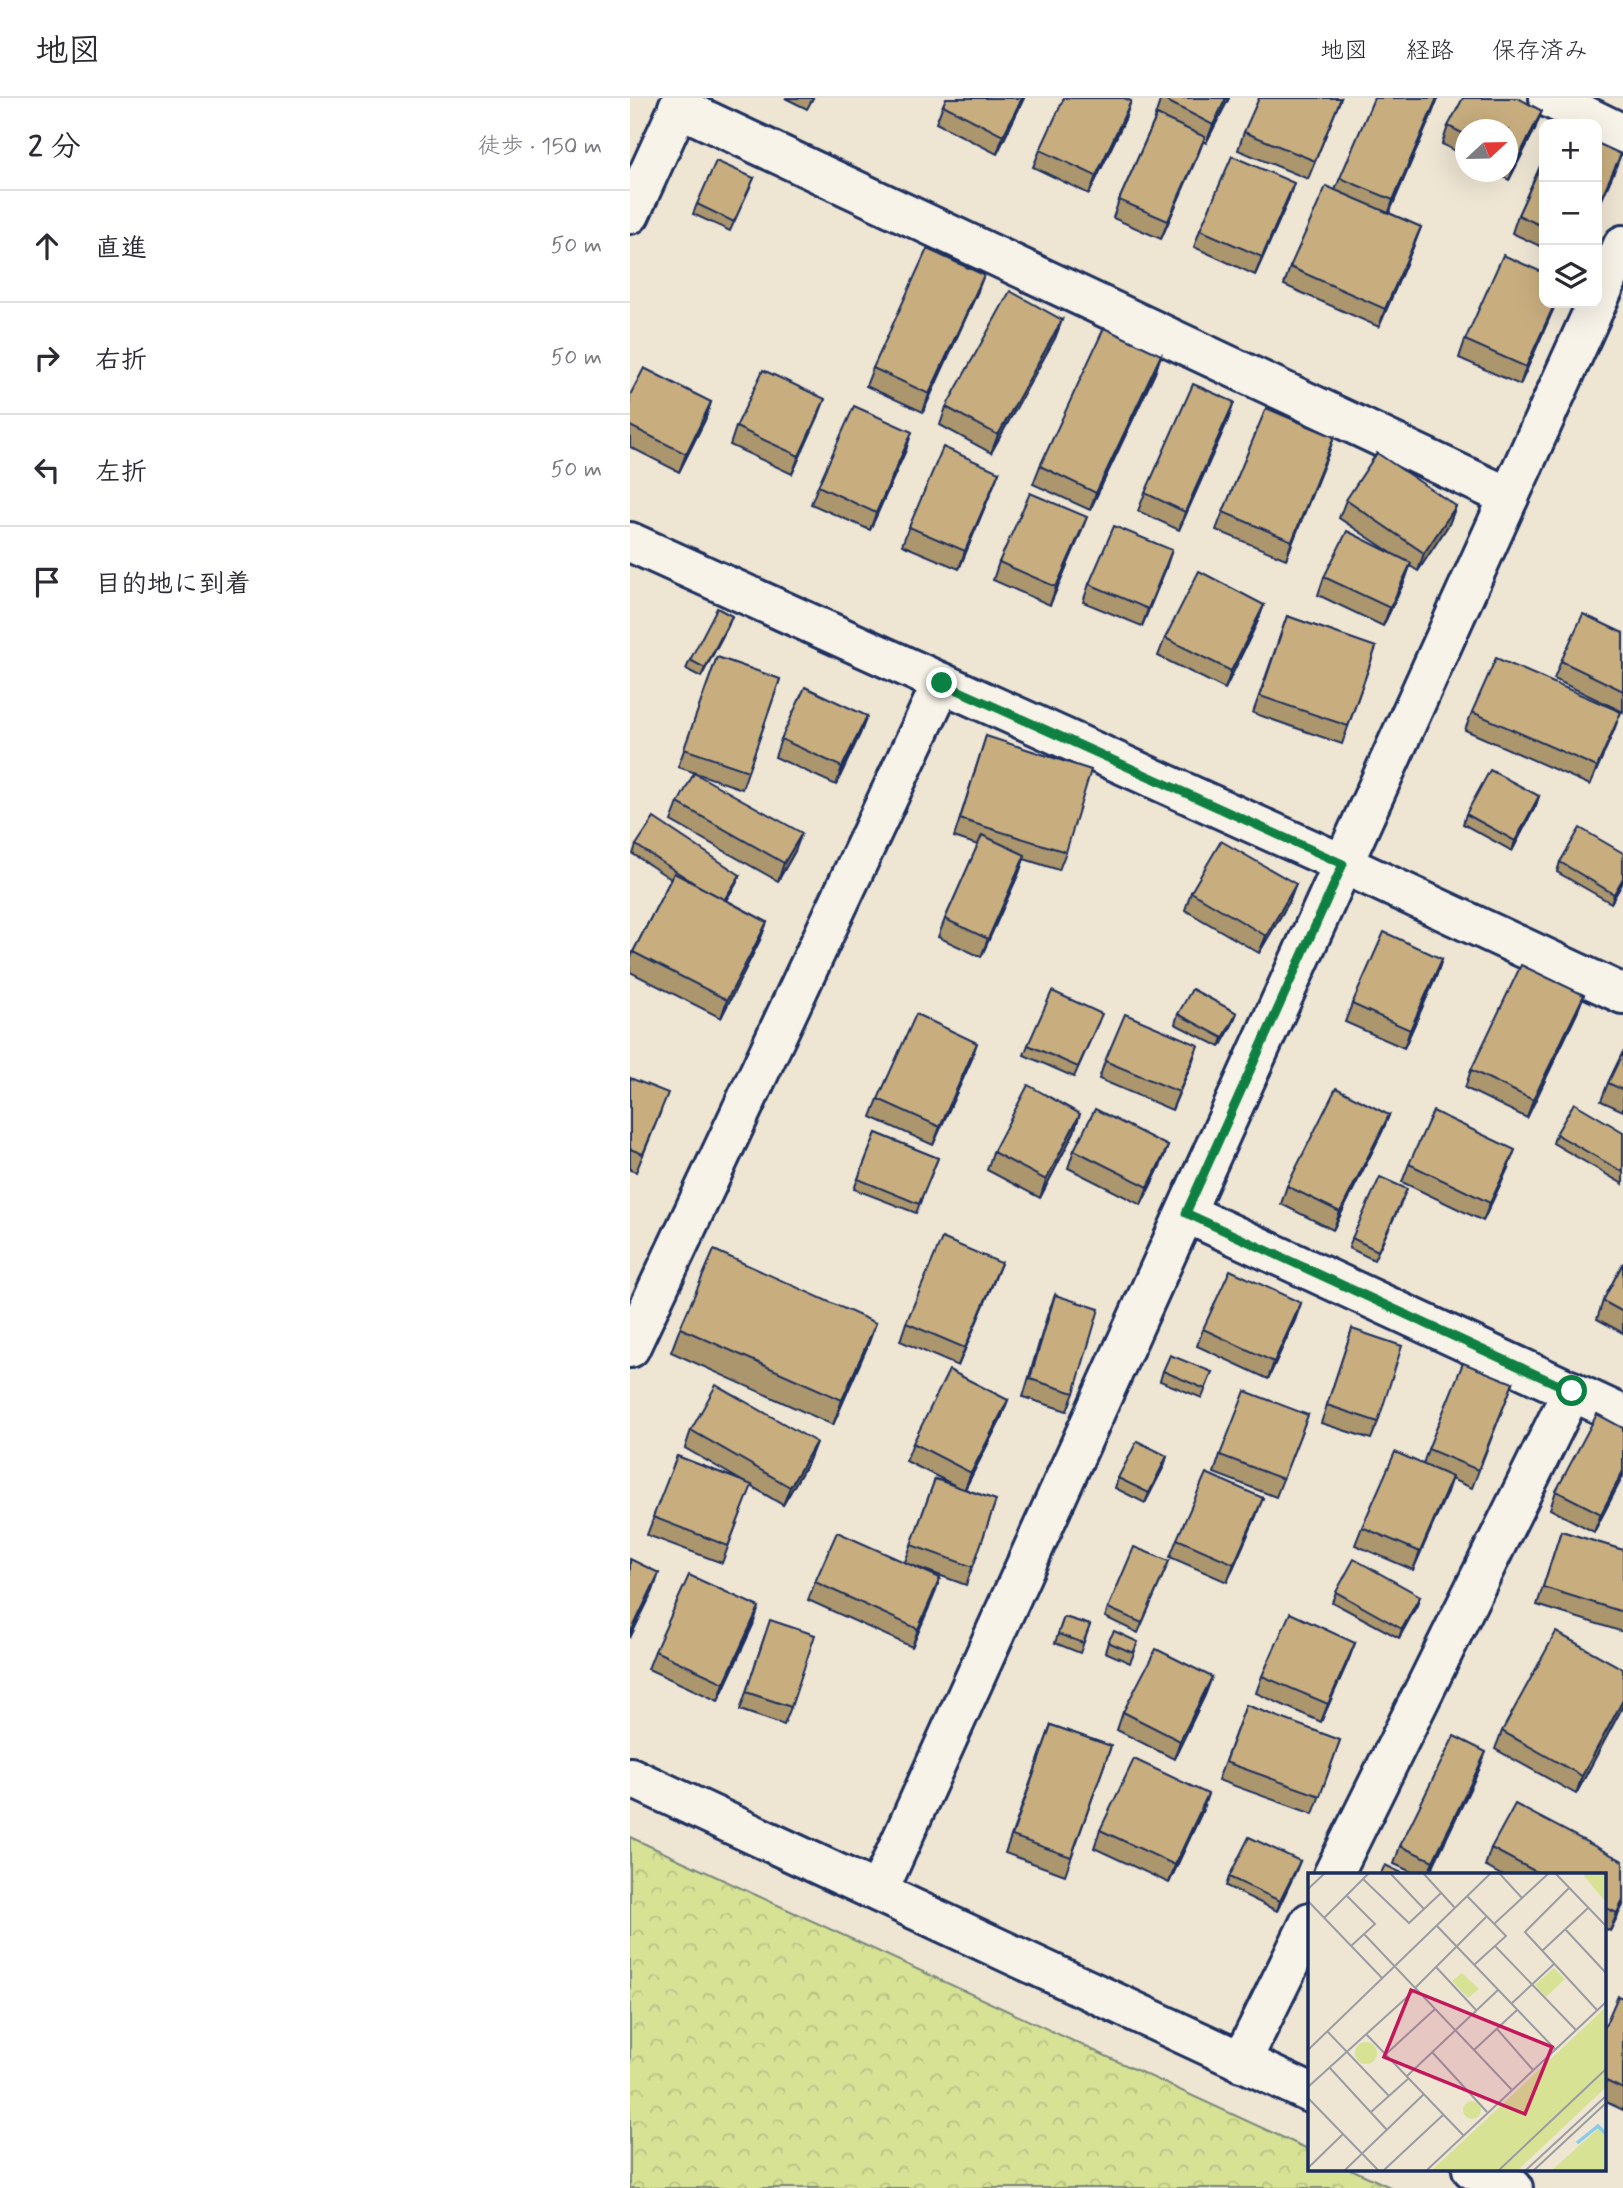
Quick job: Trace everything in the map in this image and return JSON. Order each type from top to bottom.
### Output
[{"type":"street","points":[[1549,98],[1623,134]]},
{"type":"street","points":[[630,214],[681,103],[1509,497]]},
{"type":"street","points":[[878,1892],[1623,245]]},
{"type":"street","points":[[630,542],[1343,864],[1623,994]]},
{"type":"street","points":[[630,1348],[942,683]]},
{"type":"street","points":[[1186,1213],[1623,1415]]},
{"type":"street","points":[[1334,1873],[1572,1391]]},
{"type":"street","points":[[630,1777],[1308,2093]]},
{"type":"street","points":[[1241,2062],[1308,1926]]},
{"type":"street","points":[[1474,2170],[1513,2188]]},
{"type":"green space","points":[[630,1837],[1308,2149],[1308,2170],[1353,2170],[1392,2188],[630,2188]]},
{"type":"building","points":[[946,98],[1022,98],[1003,136],[943,105]]},
{"type":"building","points":[[1064,98],[1124,98],[1131,101],[1096,176],[1040,150]]},
{"type":"building","points":[[1161,98],[1226,98],[1213,125]]},
{"type":"building","points":[[1259,98],[1341,98],[1315,161],[1244,132]]},
{"type":"building","points":[[1374,98],[1437,98],[1393,200],[1340,178]]},
{"type":"building","points":[[1463,98],[1518,98],[1542,111],[1518,158],[1518,119],[1455,119],[1455,130],[1448,126]]},
{"type":"building","points":[[1157,115],[1205,137],[1168,221],[1119,200]]},
{"type":"building","points":[[1602,145],[1621,154],[1602,196]]},
{"type":"building","points":[[1232,156],[1294,183],[1262,257],[1200,230]]},
{"type":"building","points":[[716,161],[754,178],[734,222],[697,204]]},
{"type":"building","points":[[1539,169],[1539,225],[1518,215]]},
{"type":"building","points":[[1326,186],[1421,227],[1385,309],[1290,267]]},
{"type":"building","points":[[927,249],[984,275],[929,394],[873,368]]},
{"type":"building","points":[[1503,255],[1539,271],[1539,308],[1553,308],[1526,367],[1465,340]]},
{"type":"building","points":[[1010,291],[1062,320],[998,435],[946,407]]},
{"type":"building","points":[[1104,328],[1161,355],[1096,493],[1040,466]]},
{"type":"building","points":[[644,368],[711,402],[686,454],[630,426],[630,395]]},
{"type":"building","points":[[763,370],[825,399],[799,456],[736,427]]},
{"type":"building","points":[[1193,384],[1234,402],[1185,512],[1145,493]]},
{"type":"building","points":[[854,406],[912,432],[876,513],[818,486]]},
{"type":"building","points":[[1266,408],[1334,437],[1292,541],[1223,512]]},
{"type":"building","points":[[943,447],[999,472],[965,551],[909,527]]},
{"type":"building","points":[[1377,453],[1456,506],[1424,553],[1346,500]]},
{"type":"building","points":[[1030,493],[1087,517],[1056,587],[999,562]]},
{"type":"building","points":[[1114,526],[1172,550],[1148,609],[1089,584]]},
{"type":"building","points":[[1347,531],[1411,563],[1390,608],[1324,577]]},
{"type":"building","points":[[1199,571],[1264,605],[1231,671],[1165,638]]},
{"type":"building","points":[[717,608],[732,616],[705,668],[690,660]]},
{"type":"building","points":[[1583,614],[1623,633],[1623,691],[1561,661]]},
{"type":"building","points":[[1287,616],[1376,647],[1348,726],[1260,696]]},
{"type":"building","points":[[717,657],[780,679],[748,771],[684,749]]},
{"type":"building","points":[[1496,658],[1621,712],[1597,767],[1472,712]]},
{"type":"building","points":[[805,687],[867,716],[842,767],[781,739]]},
{"type":"building","points":[[986,736],[1091,770],[1066,852],[960,819]]},
{"type":"building","points":[[1490,770],[1539,796],[1515,841],[1466,814]]},
{"type":"building","points":[[694,773],[802,833],[784,863],[678,803]]},
{"type":"building","points":[[654,818],[740,875],[724,900],[636,845]]},
{"type":"building","points":[[1580,828],[1623,853],[1623,878],[1614,894],[1560,862]]},
{"type":"building","points":[[982,835],[1025,855],[988,939],[945,919]]},
{"type":"building","points":[[1221,841],[1296,884],[1266,936],[1191,892]]},
{"type":"building","points":[[674,873],[767,922],[727,1000],[633,952]]},
{"type":"building","points":[[1384,932],[1442,959],[1410,1030],[1352,1004]]},
{"type":"building","points":[[1521,965],[1584,995],[1533,1100],[1471,1070]]},
{"type":"building","points":[[1192,989],[1237,1013],[1223,1038],[1178,1014]]},
{"type":"building","points":[[1052,991],[1102,1014],[1078,1067],[1028,1045]]},
{"type":"building","points":[[916,1014],[977,1043],[940,1127],[878,1099]]},
{"type":"building","points":[[1125,1014],[1198,1045],[1179,1092],[1105,1061]]},
{"type":"building","points":[[1623,1052],[1623,1090],[1608,1083]]},
{"type":"building","points":[[630,1078],[668,1093],[643,1154],[630,1149]]},
{"type":"building","points":[[1028,1085],[1080,1114],[1046,1180],[993,1152]]},
{"type":"building","points":[[1336,1088],[1389,1115],[1340,1212],[1287,1186]]},
{"type":"building","points":[[1574,1103],[1623,1132],[1623,1172],[1556,1134]]},
{"type":"building","points":[[1095,1109],[1168,1146],[1148,1187],[1074,1150]]},
{"type":"building","points":[[1433,1111],[1515,1150],[1490,1203],[1409,1164]]},
{"type":"building","points":[[876,1133],[938,1158],[919,1204],[858,1179]]},
{"type":"building","points":[[1380,1177],[1407,1189],[1378,1251],[1352,1238]]},
{"type":"building","points":[[942,1238],[1001,1263],[965,1348],[906,1323]]},
{"type":"building","points":[[714,1250],[876,1323],[842,1400],[680,1328]]},
{"type":"building","points":[[1623,1263],[1623,1312],[1603,1301]]},
{"type":"building","points":[[1230,1270],[1301,1303],[1274,1362],[1203,1329]]},
{"type":"building","points":[[1055,1295],[1099,1309],[1074,1393],[1030,1379]]},
{"type":"building","points":[[1352,1329],[1402,1346],[1378,1422],[1327,1405]]},
{"type":"building","points":[[1170,1355],[1212,1372],[1205,1389],[1163,1371]]},
{"type":"building","points":[[1463,1363],[1513,1383],[1478,1470],[1428,1449]]},
{"type":"building","points":[[949,1370],[1008,1400],[971,1473],[913,1443]]},
{"type":"building","points":[[716,1385],[816,1442],[790,1487],[691,1430]]},
{"type":"building","points":[[1245,1391],[1308,1415],[1283,1479],[1220,1455]]},
{"type":"building","points":[[1597,1414],[1623,1428],[1623,1471],[1601,1514],[1556,1491]]},
{"type":"building","points":[[1137,1441],[1167,1456],[1149,1493],[1118,1478]]},
{"type":"building","points":[[1395,1452],[1452,1477],[1420,1552],[1362,1527]]},
{"type":"building","points":[[677,1456],[752,1485],[728,1546],[653,1517]]},
{"type":"building","points":[[1206,1473],[1263,1498],[1234,1564],[1177,1539]]},
{"type":"building","points":[[935,1479],[996,1500],[973,1567],[911,1545]]},
{"type":"building","points":[[1561,1531],[1623,1550],[1623,1612],[1543,1587]]},
{"type":"building","points":[[837,1532],[940,1578],[918,1629],[815,1582]]},
{"type":"building","points":[[1134,1547],[1169,1561],[1142,1623],[1108,1608]]},
{"type":"building","points":[[630,1559],[659,1573],[630,1634]]},
{"type":"building","points":[[1354,1559],[1420,1596],[1402,1629],[1336,1592]]},
{"type":"building","points":[[689,1575],[759,1607],[724,1683],[655,1651]]},
{"type":"building","points":[[1290,1613],[1355,1643],[1328,1704],[1262,1676]]},
{"type":"building","points":[[1064,1617],[1090,1625],[1083,1643],[1058,1634]]},
{"type":"building","points":[[770,1620],[815,1635],[791,1707],[746,1692]]},
{"type":"building","points":[[1114,1631],[1138,1642],[1133,1653],[1108,1642]]},
{"type":"building","points":[[1556,1632],[1623,1669],[1623,1700],[1582,1776],[1502,1731]]},
{"type":"building","points":[[1156,1649],[1212,1677],[1180,1741],[1123,1712]]},
{"type":"building","points":[[1246,1705],[1340,1740],[1320,1796],[1225,1762]]},
{"type":"building","points":[[1051,1725],[1111,1746],[1071,1857],[1012,1836]]},
{"type":"building","points":[[1454,1736],[1486,1752],[1433,1861],[1400,1846]]},
{"type":"building","points":[[1134,1759],[1208,1794],[1175,1865],[1100,1830]]},
{"type":"building","points":[[1515,1804],[1623,1861],[1623,1900],[1617,1913],[1606,1908],[1606,1873],[1538,1873],[1491,1848]]},
{"type":"building","points":[[1249,1837],[1300,1861],[1280,1901],[1229,1877]]},
{"type":"building","points":[[1385,1865],[1402,1873],[1381,1873]]},
{"type":"building","points":[[1618,1996],[1623,1998],[1623,2089],[1606,2081],[1606,2023]]},
{"type":"route","points":[[942,683],[1343,864],[1186,1213],[1572,1391]]}]
